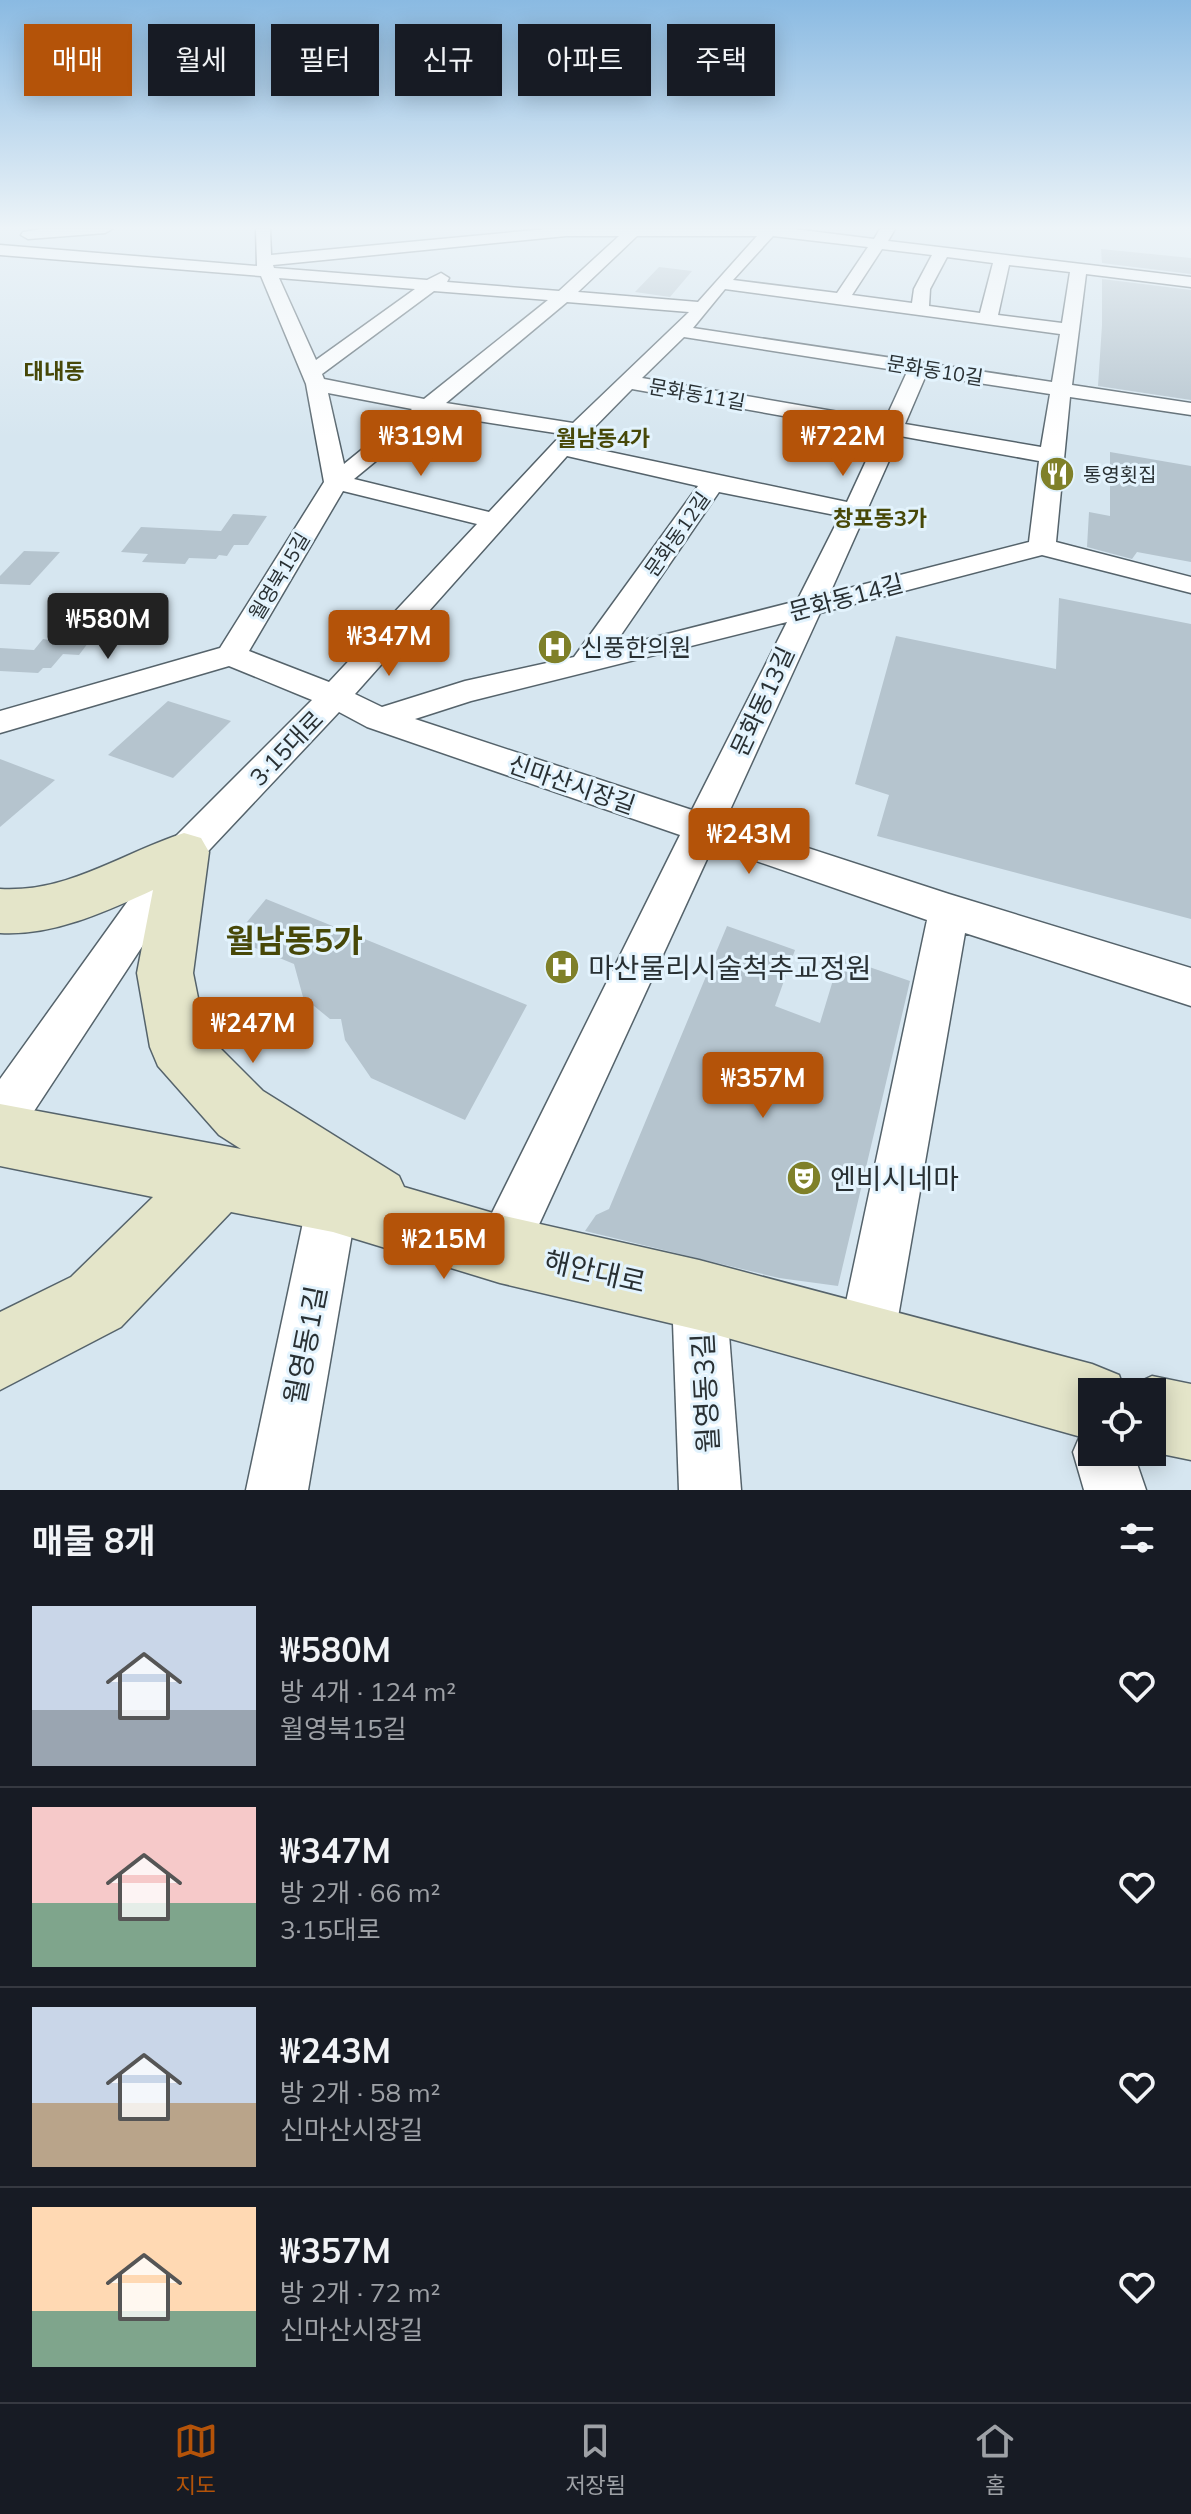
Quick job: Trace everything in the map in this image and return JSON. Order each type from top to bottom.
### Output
[{"type":"main road","points":[[0,911],[15,914],[94,893],[184,852]]},
{"type":"main road","points":[[184,852],[165,973],[179,1047],[241,1113],[415,1224]]},
{"type":"main road","name":"해안대로","points":[[0,1135],[333,1199],[500,1249],[699,1295],[866,1340],[1078,1408]]},
{"type":"main road","points":[[0,1353],[39,1329],[96,1302],[219,1178]]},
{"type":"main road","name":"해안대로","points":[[1166,1421],[1191,1422]]},
{"type":"street","points":[[280,299],[314,378],[336,482],[494,521]]},
{"type":"street","points":[[314,378],[419,299]]},
{"type":"street","name":"월영북15길","points":[[231,655],[336,482],[561,299]]},
{"type":"street","name":"3·15대로","points":[[0,1120],[184,852],[335,697],[570,439],[710,299]]},
{"type":"street","points":[[846,299],[1070,330]]},
{"type":"street","points":[[920,309],[921,299]]},
{"type":"street","points":[[988,318],[993,299]]},
{"type":"street","points":[[1075,299],[1051,456],[1042,547],[1191,585]]},
{"type":"street","name":"문화동10길","points":[[679,331],[1191,409]]},
{"type":"street","name":"문화동13길","points":[[500,1249],[806,607],[855,511],[919,368]]},
{"type":"street","points":[[314,378],[570,439],[715,483]]},
{"type":"street","name":"문화동11길","points":[[627,382],[1051,456]]},
{"type":"street","name":"문화동12길","points":[[585,665],[715,483],[855,511]]},
{"type":"street","name":"문화동14길","points":[[379,719],[465,692],[585,665],[1042,547]]},
{"type":"street","points":[[0,722],[231,655]]},
{"type":"street","name":"신마산시장길","points":[[231,655],[335,697],[379,719],[949,911],[1191,987]]},
{"type":"street","points":[[866,1340],[949,911]]},
{"type":"street","name":"월영동1길","points":[[277,1490],[333,1199]]},
{"type":"street","name":"월영동3길","points":[[699,1295],[710,1490]]},
{"type":"street","points":[[1112,1466],[1115,1490]]},
{"type":"building","points":[[1102,299],[1191,299],[1191,400],[1098,386]]},
{"type":"building","points":[[1110,452],[1191,466],[1191,562],[1137,552],[1132,559],[1087,547],[1089,512],[1110,516]]},
{"type":"building","points":[[233,514],[267,516],[248,545],[234,545],[227,556],[219,555],[216,559],[189,558],[185,564],[142,562],[148,554],[121,552],[141,527],[221,531]]},
{"type":"building","points":[[24,551],[60,552],[30,585],[0,584],[0,576]]},
{"type":"building","points":[[1059,598],[1191,624],[1191,919],[877,836],[889,795],[855,784],[896,636],[1056,669]]},
{"type":"building","points":[[70,613],[109,615],[79,655],[63,654],[51,668],[43,668],[38,673],[0,671],[0,648],[34,650],[43,639],[49,640]]},
{"type":"building","points":[[168,701],[231,721],[173,778],[108,755]]},
{"type":"building","points":[[0,759],[55,780],[0,827]]},
{"type":"building","points":[[266,899],[527,1005],[465,1120],[371,1078],[345,1040],[341,1019],[330,1019],[303,997],[294,964],[233,939]]},
{"type":"building","points":[[727,926],[795,950],[775,1006],[820,1023],[840,957],[910,981],[838,1286],[779,1278],[585,1231],[596,1215],[609,1209]]},
{"type":"place","name":"통영횟집","points":[[1057,474]]},
{"type":"place","name":"신풍한의원","points":[[555,647]]},
{"type":"place","name":"마산물리시술척추교정원","points":[[562,967]]},
{"type":"place","name":"엔비시네마","points":[[804,1178]]},
{"type":"district","name":"대내동","points":[[54,371]]},
{"type":"district","name":"월남동4가","points":[[603,438]]},
{"type":"district","name":"창포동3가","points":[[880,518]]},
{"type":"district","name":"월남동5가","points":[[294,940]]}]
